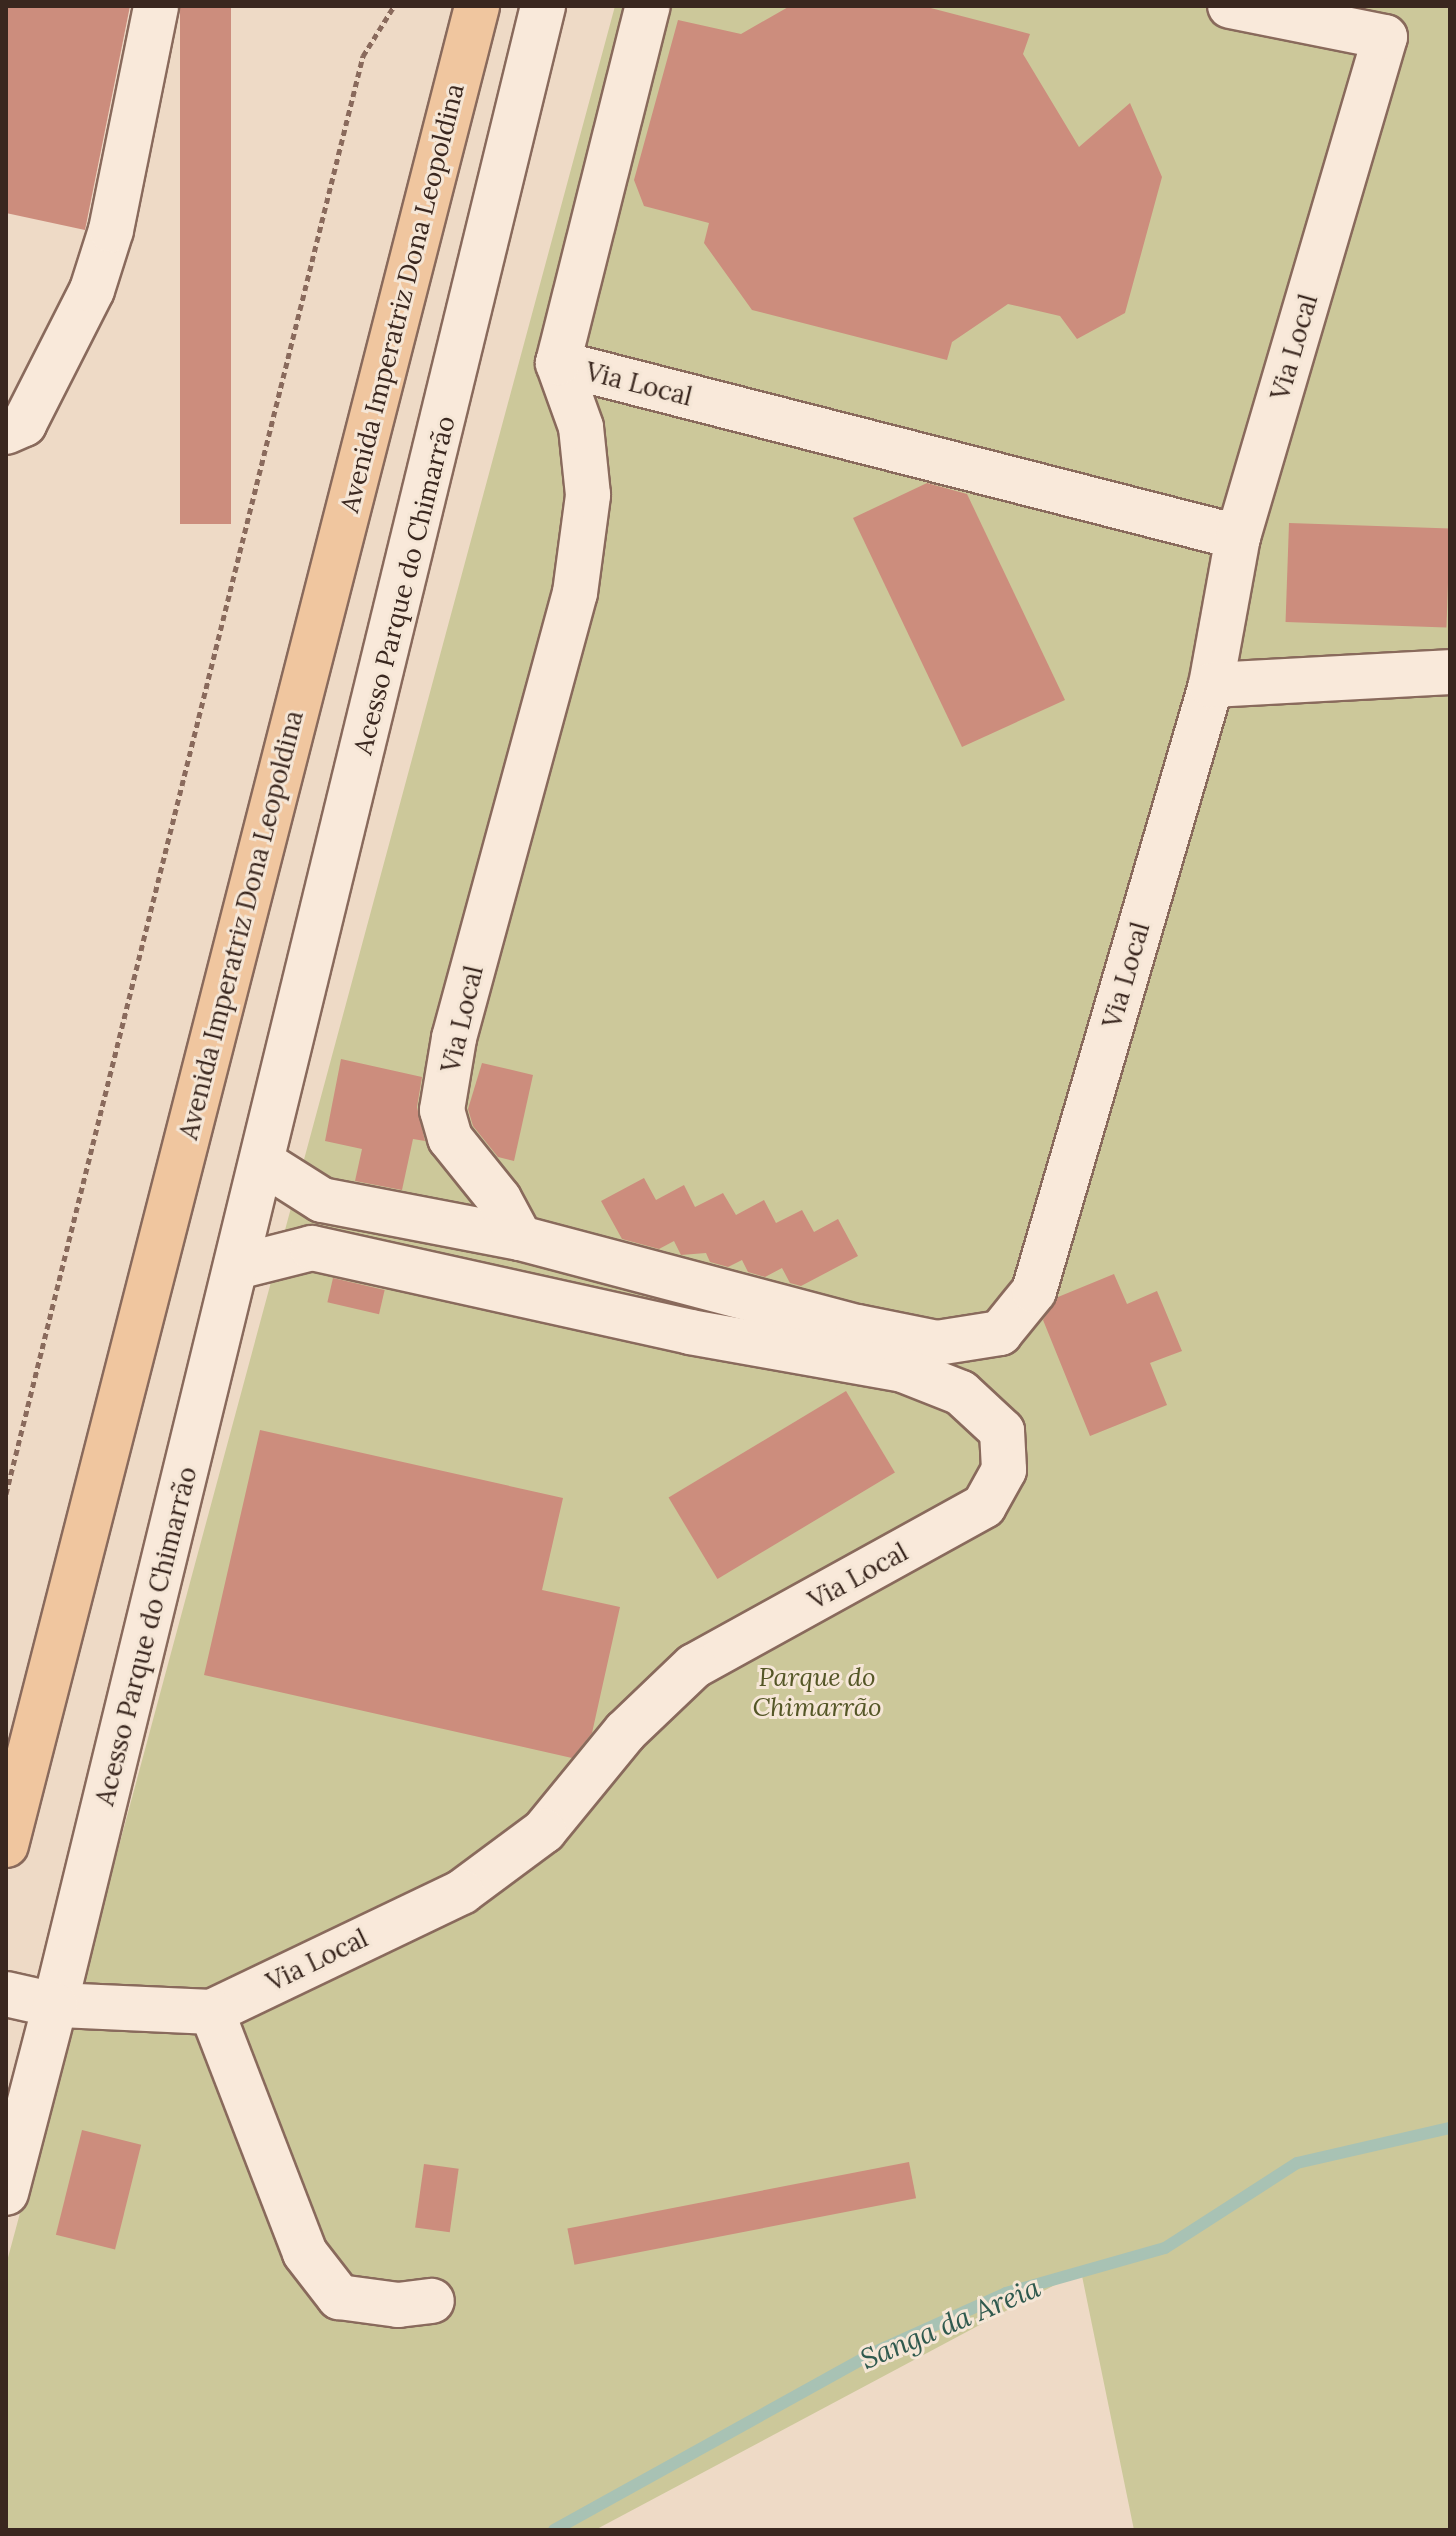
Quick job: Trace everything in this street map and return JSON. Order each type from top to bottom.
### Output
[{"type":"main road","name":"Avenida Imperatriz Dona Leopoldina","points":[[6,1845],[477,6]]},
{"type":"lane","points":[[6,432],[24,424],[92,290],[111,230],[156,6]]},
{"type":"lane","name":"Acesso Parque do Chimarrão","points":[[6,2193],[265,1164],[543,6]]},
{"type":"lane","name":"Via Local","points":[[520,1238],[499,1199],[450,1138],[442,1110],[454,1038],[575,593],[588,495],[581,427],[558,363],[648,6]]},
{"type":"lane","name":"Via Local","points":[[312,1248],[593,1311],[854,1344],[937,1343],[1000,1333],[1034,1291],[1211,685],[1238,537],[1389,21],[1230,6]]},
{"type":"lane","name":"Via Local","points":[[558,363],[1238,537]]},
{"type":"lane","points":[[1211,685],[1450,672]]},
{"type":"lane","points":[[237,1267],[312,1248],[322,1200],[265,1164]]},
{"type":"lane","name":"Via Local","points":[[55,2005],[212,2012],[462,1892],[544,1831],[625,1732],[694,1666],[984,1506],[1004,1470],[1002,1431],[961,1393],[903,1370],[854,1344],[607,1263],[520,1238],[322,1200]]},
{"type":"lane","points":[[593,1311],[607,1263]]},
{"type":"lane","points":[[6,1994],[55,2005]]},
{"type":"lane","points":[[212,2012],[305,2253],[339,2297],[398,2305],[432,2301]]},
{"type":"path","points":[[6,1494],[363,56],[394,6]]},
{"type":"green space","name":"Parque do Chimarrão","points":[[615,6],[1450,6],[1450,2530],[1134,2530],[1081,2271],[595,2530],[6,2530],[6,2265]]},
{"type":"building","points":[[6,6],[130,6],[85,230],[6,213]]},
{"type":"building","points":[[180,6],[231,6],[231,524],[180,524]]},
{"type":"building","points":[[790,6],[923,6],[1030,34],[1023,54],[1079,147],[1130,103],[1162,177],[1125,313],[1077,339],[1060,316],[1008,304],[952,342],[947,360],[752,310],[704,243],[709,223],[644,206],[634,180],[678,20],[741,34]]},
{"type":"building","points":[[927,483],[967,494],[1065,700],[962,747],[853,518]]},
{"type":"building","points":[[1289,523],[1450,529],[1446,628],[1286,622]]},
{"type":"building","points":[[341,1059],[422,1077],[417,1107],[425,1141],[413,1139],[402,1190],[355,1181],[362,1149],[325,1141]]},
{"type":"building","points":[[482,1063],[533,1075],[514,1161],[498,1157],[473,1126],[468,1109]]},
{"type":"building","points":[[644,1178],[656,1200],[684,1185],[695,1207],[723,1193],[736,1215],[764,1200],[776,1223],[802,1210],[814,1232],[838,1219],[858,1256],[801,1286],[790,1283],[782,1268],[765,1277],[748,1272],[742,1260],[728,1267],[710,1262],[706,1253],[681,1255],[674,1241],[659,1249],[622,1239],[601,1201]]},
{"type":"building","points":[[1114,1274],[1127,1304],[1157,1291],[1182,1351],[1150,1363],[1167,1405],[1090,1436],[1043,1320],[1058,1297]]},
{"type":"building","points":[[333,1278],[385,1290],[379,1314],[327,1302]]},
{"type":"building","points":[[846,1391],[895,1472],[717,1579],[669,1498]]},
{"type":"building","points":[[260,1430],[563,1498],[542,1590],[620,1607],[592,1733],[572,1758],[204,1675]]},
{"type":"building","points":[[82,2130],[141,2145],[115,2250],[56,2235]]},
{"type":"building","points":[[909,2162],[916,2198],[574,2265],[567,2228]]},
{"type":"building","points":[[424,2164],[459,2169],[450,2232],[415,2227]]},
{"type":"waterway","name":"Sanga da Areia","points":[[554,2530],[875,2352],[1006,2293],[1165,2248],[1297,2163],[1450,2128]]}]
